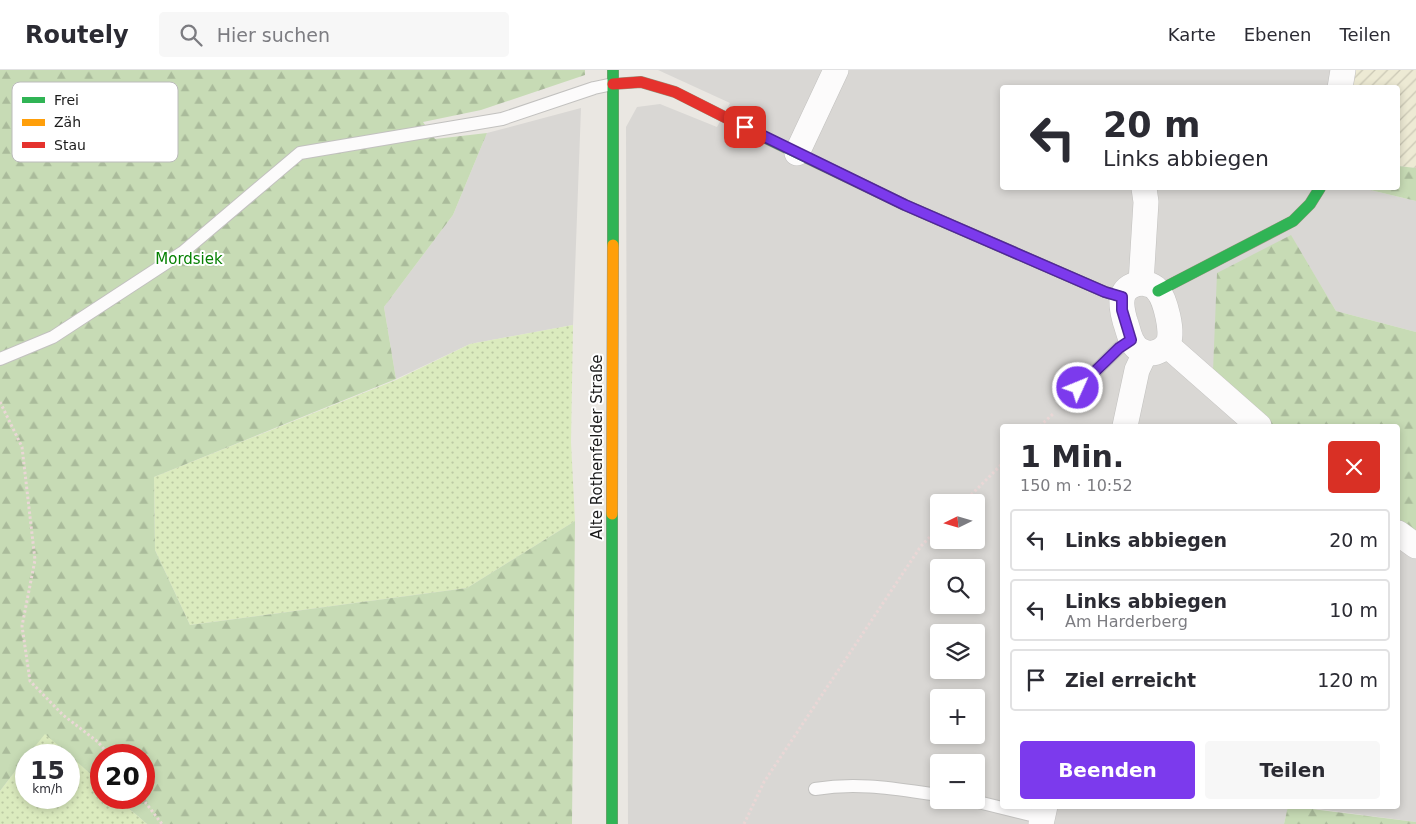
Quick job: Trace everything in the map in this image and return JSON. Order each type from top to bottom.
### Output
[{"type":"street","name":"Alte Rothenfelder Straße","points":[[612,824],[613,70]]},
{"type":"street","points":[[797,153],[836,70]]},
{"type":"street","points":[[1340,85],[1343,70]]},
{"type":"street","points":[[613,84],[641,82],[675,92],[914,209],[1105,292],[1140,290],[1161,296],[1170,326],[1170,339],[1148,346],[1137,370],[1125,424]]},
{"type":"street","points":[[1140,290],[1146,202],[1144,190]]},
{"type":"street","points":[[1256,424],[1148,346],[1122,310],[1140,290],[1293,221],[1310,204],[1319,190]]},
{"type":"street","points":[[1400,534],[1416,546]]},
{"type":"lane","points":[[0,360],[53,337],[182,252],[300,153],[502,119],[594,88],[613,84]]},
{"type":"lane","points":[[1065,401],[1119,348],[1148,346]]},
{"type":"lane","points":[[815,789],[839,785],[863,785],[930,794]]},
{"type":"lane","points":[[985,803],[1000,807]]},
{"type":"lane","points":[[1011,809],[1043,816]]},
{"type":"path","points":[[0,402],[22,447],[35,560],[22,626],[30,681],[63,715],[100,744]]},
{"type":"path","points":[[972,494],[1000,466]]},
{"type":"path","points":[[744,824],[764,782],[921,546],[930,537]]},
{"type":"path","points":[[150,809],[162,824]]},
{"type":"shaded area","points":[[658,70],[1350,70],[1348,85],[1000,85],[1000,190],[1370,190],[1416,201],[1416,332],[1336,311],[1291,236],[1213,371],[1271,424],[1000,424],[1000,809],[1287,809],[1284,824],[628,824],[626,127],[637,107],[660,104],[717,127],[730,103]]},
{"type":"shaded area","points":[[1350,70],[1416,70],[1416,168],[1400,166],[1400,85],[1348,85]]},
{"type":"shaded area","points":[[581,108],[573,325],[470,344],[396,379],[384,307],[453,215],[487,133]]},
{"type":"shaded area","points":[[1400,524],[1416,536],[1416,822],[1318,809],[1400,809]]},
{"type":"green space","name":"Mordsiek","points":[[0,70],[585,70],[585,75],[481,110],[423,122],[435,139],[487,133],[453,215],[384,307],[396,379],[154,477],[155,550],[190,625],[467,588],[575,521],[572,824],[147,824],[130,809],[155,809],[155,744],[90,744],[90,773],[80,765],[80,744],[56,744],[45,734],[37,744],[15,744],[15,771],[0,791]]},
{"type":"green space","points":[[1400,166],[1416,168],[1416,201],[1370,190],[1400,190]]},
{"type":"green space","points":[[1291,235],[1336,311],[1416,332],[1416,536],[1400,524],[1400,424],[1271,424],[1213,371],[1217,273]]},
{"type":"green space","points":[[573,325],[571,442],[575,521],[467,588],[190,625],[155,550],[154,477],[396,380],[470,344]]},
{"type":"green space","points":[[45,733],[57,744],[36,744]]},
{"type":"green space","points":[[80,764],[90,773],[90,809],[130,809],[147,824],[0,824],[0,791],[15,771],[15,809],[80,809]]},
{"type":"green space","points":[[1287,809],[1312,809],[1416,822],[1416,824],[1284,824]]},
{"type":"traffic: fast","points":[[613,70],[613,245]]},
{"type":"traffic: fast","points":[[766,138],[905,205],[1105,292],[1122,297]]},
{"type":"traffic: fast","points":[[1158,291],[1293,221],[1310,204],[1319,190]]},
{"type":"traffic: fast","points":[[612,514],[612,824]]},
{"type":"traffic: slow","points":[[612,514],[613,245]]},
{"type":"traffic: jam","points":[[613,84],[641,82],[675,92],[766,138]]},
{"type":"route","points":[[745,127],[905,205],[1105,292],[1122,297],[1122,310],[1131,340],[1119,348],[1078,388]]}]
